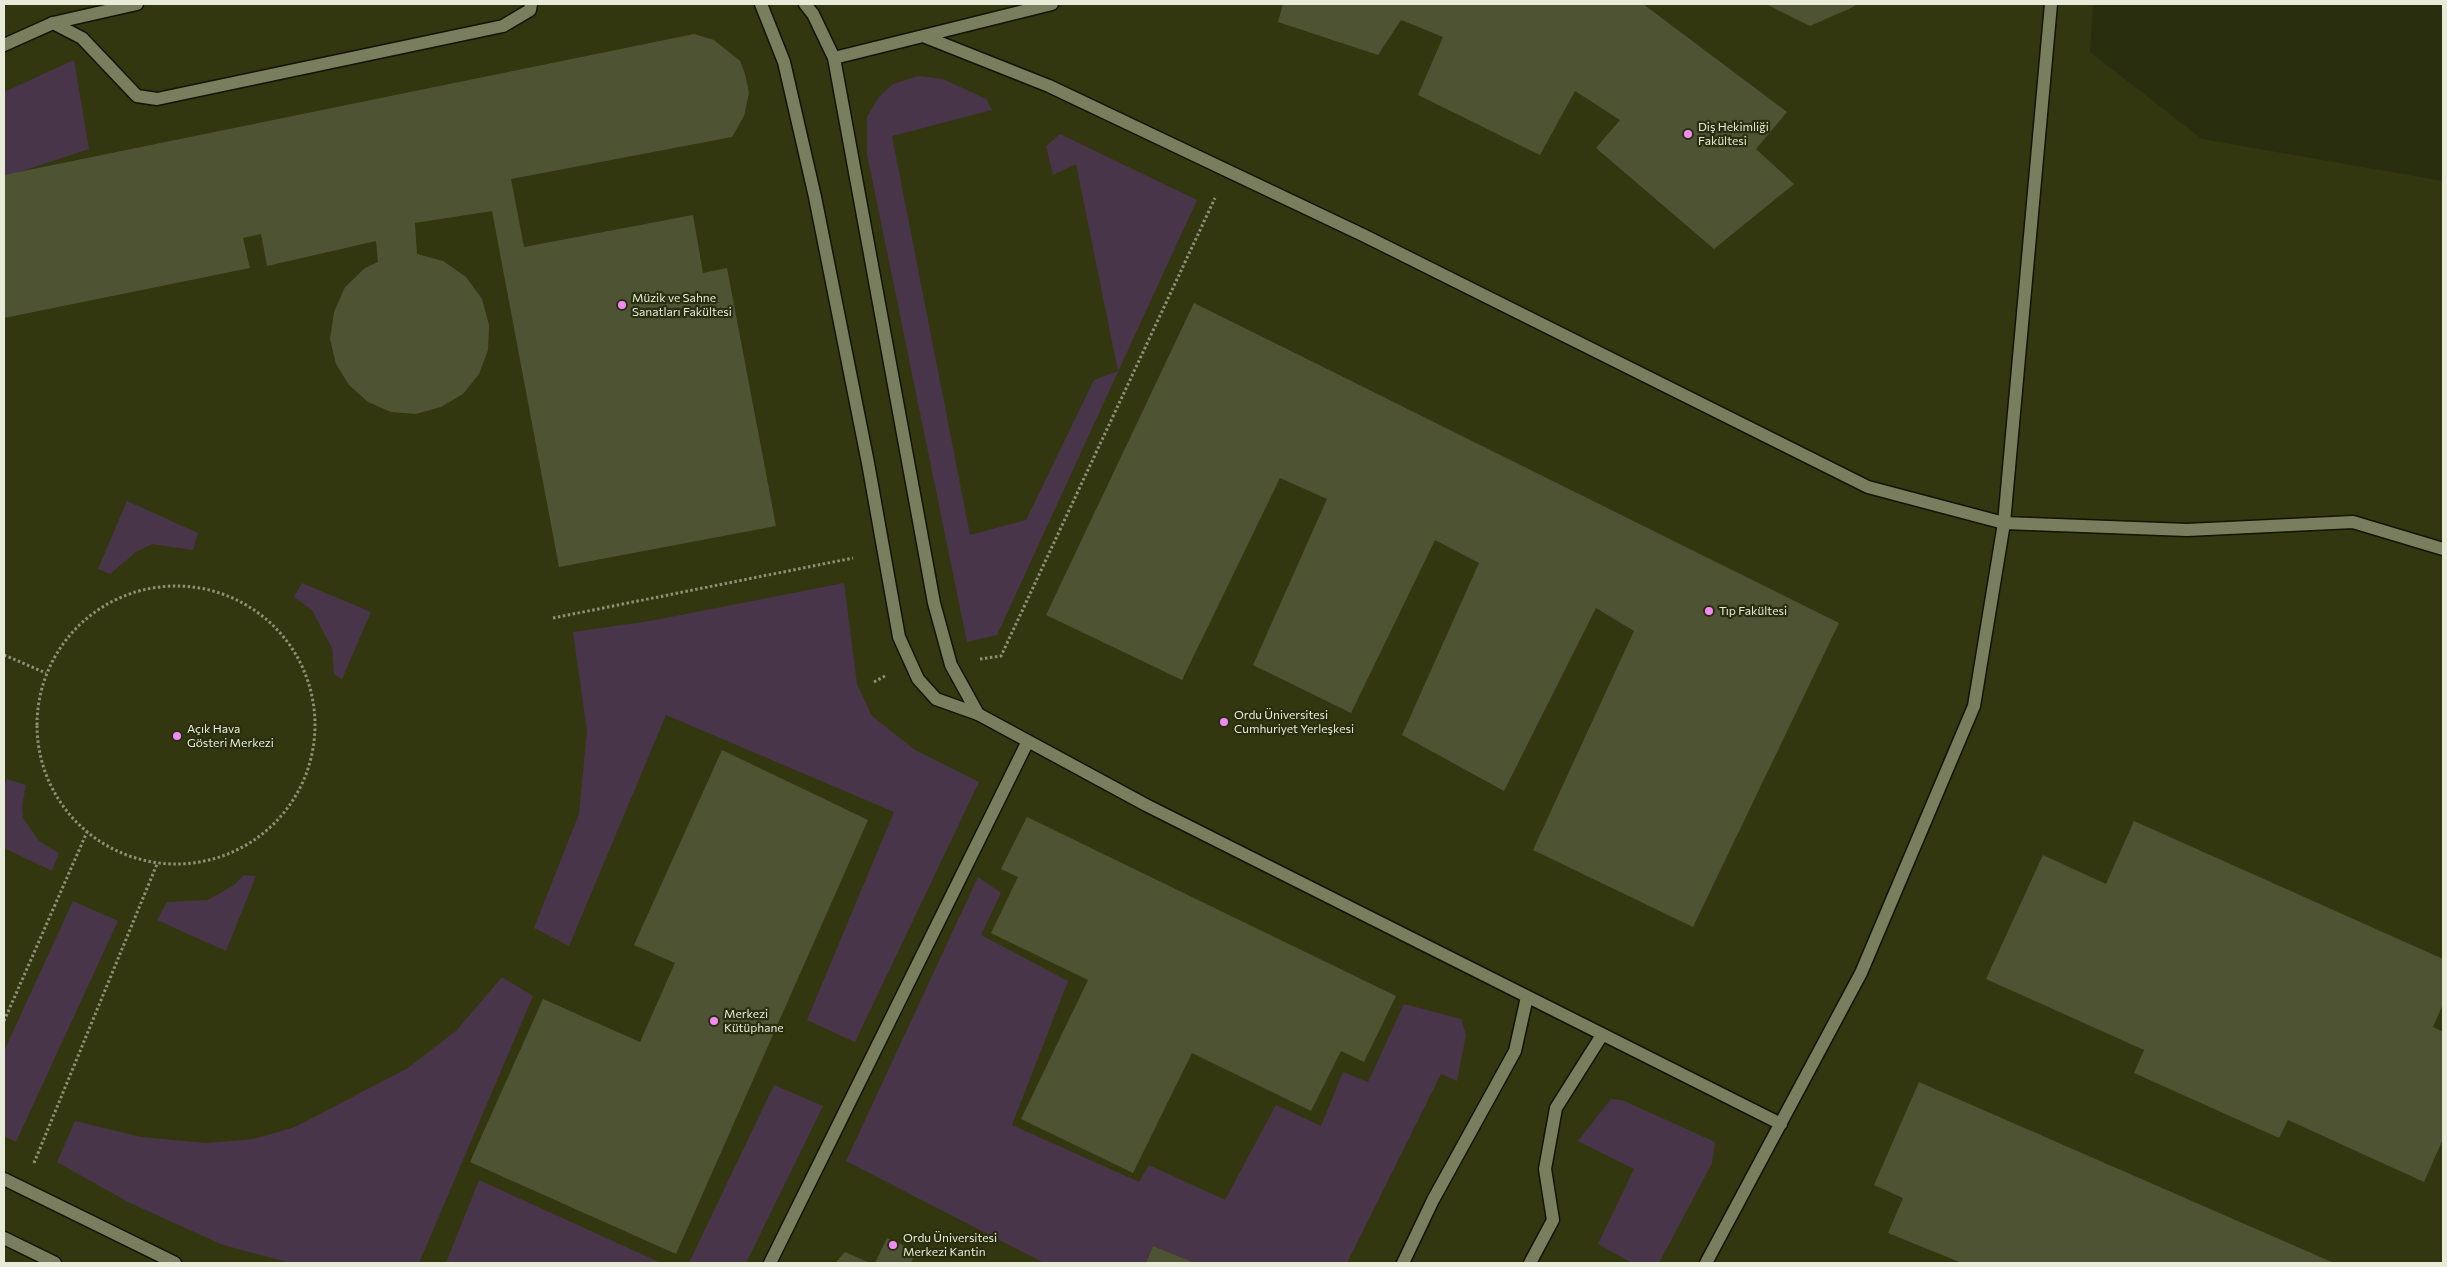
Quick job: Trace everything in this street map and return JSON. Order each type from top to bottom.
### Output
[{"type":"street","points":[[4,45],[54,23],[137,4]]},
{"type":"street","points":[[54,23],[82,38],[137,96],[157,99],[503,26],[530,10],[531,4]]},
{"type":"street","points":[[761,4],[784,62],[813,188],[868,463],[899,637],[918,679],[936,699],[978,714],[1027,743],[1146,806],[1780,1124]]},
{"type":"street","points":[[805,4],[813,14],[834,58],[934,603],[951,665],[978,714]]},
{"type":"street","points":[[834,58],[1052,4]]},
{"type":"street","points":[[1706,1263],[1861,973],[1974,706],[2004,522],[2051,4]]},
{"type":"street","points":[[923,36],[1049,86],[1228,171],[1374,241],[1868,487],[2004,522],[2187,530],[2353,522],[2443,549]]},
{"type":"street","points":[[770,1263],[1027,743]]},
{"type":"street","points":[[1403,1263],[1434,1200],[1515,1051],[1527,997]]},
{"type":"street","points":[[1530,1263],[1553,1220],[1545,1170],[1556,1108],[1602,1035]]},
{"type":"street","points":[[4,1179],[175,1263]]},
{"type":"street","points":[[4,1238],[55,1263]]},
{"type":"path","points":[[951,665],[1001,656],[1228,171]]},
{"type":"path","points":[[553,618],[854,558]]},
{"type":"path","points":[[186,585],[229,596],[267,618],[296,652],[312,692],[315,736],[306,779],[279,820],[241,850],[194,865],[146,863],[101,844],[87,832],[65,812],[42,769],[36,721],[46,673],[69,635],[102,607],[143,589],[186,585]]},
{"type":"path","points":[[4,655],[46,673]]},
{"type":"path","points":[[874,682],[911,664]]},
{"type":"path","points":[[4,1021],[87,832]]},
{"type":"path","points":[[24,1189],[157,863]]},
{"type":"shaded area","name":"Ordu Üniversitesi Cumhuriyet Yerleşkesi","points":[[4,4],[2093,4],[2090,52],[2202,139],[2443,181],[2443,1263],[4,1263]]},
{"type":"shaded area","points":[[74,60],[89,149],[4,177],[4,92]]},
{"type":"shaded area","points":[[918,76],[943,79],[986,99],[992,110],[892,136],[970,535],[1026,520],[1094,380],[1118,371],[1076,164],[1053,175],[1046,146],[1060,134],[1197,200],[997,635],[967,642],[867,154],[867,117],[879,97],[893,84]]},
{"type":"shaded area","points":[[127,501],[198,533],[193,550],[152,544],[136,552],[110,574],[98,569]]},
{"type":"shaded area","points":[[302,583],[371,612],[342,679],[334,674],[332,648],[312,610],[294,597]]},
{"type":"shaded area","points":[[844,583],[857,684],[872,716],[915,750],[979,782],[855,1042],[807,1020],[894,812],[666,715],[569,946],[534,928],[579,814],[587,731],[573,632],[650,621]]},
{"type":"shaded area","points":[[7,779],[26,785],[22,806],[23,818],[39,841],[59,853],[52,871],[4,848],[4,786]]},
{"type":"shaded area","points":[[244,875],[256,876],[226,951],[157,920],[167,902],[208,900],[234,885]]},
{"type":"shaded area","points":[[978,877],[1001,893],[981,935],[1068,981],[1012,1125],[1139,1182],[1149,1165],[1225,1200],[1276,1105],[1321,1126],[1343,1072],[1368,1082],[1404,1004],[1461,1019],[1466,1035],[1457,1081],[1441,1074],[1347,1263],[1195,1263],[1153,1246],[1146,1263],[1044,1263],[846,1161]]},
{"type":"shaded area","points":[[73,901],[118,921],[16,1142],[4,1136],[4,1051]]},
{"type":"shaded area","points":[[502,977],[533,996],[419,1263],[291,1263],[223,1245],[128,1202],[57,1162],[75,1121],[141,1137],[206,1143],[254,1139],[295,1127],[408,1068],[457,1030]]},
{"type":"shaded area","points":[[774,1085],[823,1106],[746,1263],[689,1263]]},
{"type":"shaded area","points":[[1611,1099],[1622,1100],[1715,1142],[1712,1163],[1659,1263],[1632,1263],[1598,1244],[1634,1169],[1578,1141]]},
{"type":"shaded area","points":[[479,1180],[661,1263],[446,1263]]},
{"type":"building","name":"Diş Hekimliği Fakültesi","points":[[1283,4],[1643,4],[1787,112],[1756,149],[1794,184],[1714,249],[1596,148],[1620,120],[1575,91],[1540,155],[1418,95],[1443,37],[1401,20],[1378,55],[1278,22]]},
{"type":"building","points":[[1766,4],[1857,4],[1810,26]]},
{"type":"building","name":"Müzik ve Sahne Sanatları Fakültesi","points":[[694,34],[714,40],[740,61],[745,74],[749,93],[744,116],[732,137],[511,179],[524,247],[693,215],[703,273],[727,268],[776,526],[559,567],[492,211],[415,223],[417,254],[443,261],[466,277],[482,299],[489,325],[488,350],[479,374],[463,394],[441,407],[416,414],[391,412],[368,402],[349,385],[336,364],[330,339],[334,312],[345,287],[365,268],[378,262],[376,241],[267,266],[261,234],[243,238],[250,268],[4,318],[4,175]]},
{"type":"building","name":"Tıp Fakültesi","points":[[1194,303],[1839,623],[1693,927],[1533,850],[1634,631],[1596,608],[1504,791],[1402,735],[1479,563],[1435,540],[1351,713],[1253,665],[1327,499],[1280,478],[1182,680],[1046,615]]},
{"type":"building","name":"Merkezi Kütüphane","points":[[722,750],[868,820],[676,1254],[470,1162],[543,999],[640,1042],[675,963],[634,945]]},
{"type":"building","points":[[1027,817],[1396,996],[1364,1062],[1341,1051],[1311,1111],[1192,1053],[1133,1173],[1021,1119],[1088,980],[991,933],[1018,877],[1001,869]]},
{"type":"building","points":[[2134,821],[2443,959],[2443,1004],[2433,1027],[2443,1032],[2443,1139],[2424,1182],[2288,1120],[2279,1138],[2134,1073],[2144,1050],[1986,979],[2043,855],[2106,884]]},
{"type":"building","points":[[1919,1082],[2334,1263],[1962,1263],[1888,1233],[1903,1198],[1874,1185]]},
{"type":"building","name":"Ordu Üniversitesi Merkezi Kantin","points":[[887,1238],[916,1251],[911,1263],[875,1263]]},
{"type":"building","points":[[1153,1246],[1195,1263],[1146,1263]]},
{"type":"building","name":"Ordu Üniversitesi Merkezi Kantin","points":[[845,1252],[870,1263],[835,1263]]},
{"type":"place","name":"Diş Hekimliği Fakültesi","points":[[1688,134]]},
{"type":"place","name":"Müzik ve Sahne Sanatları Fakültesi","points":[[622,305]]},
{"type":"place","name":"Tıp Fakültesi","points":[[1709,611]]},
{"type":"place","name":"Ordu Üniversitesi Cumhuriyet Yerleşkesi","points":[[1224,722]]},
{"type":"place","name":"Açık Hava Gösteri Merkezi","points":[[177,736]]},
{"type":"place","name":"Merkezi Kütüphane","points":[[714,1021]]},
{"type":"place","name":"Ordu Üniversitesi Merkezi Kantin","points":[[893,1245]]}]
